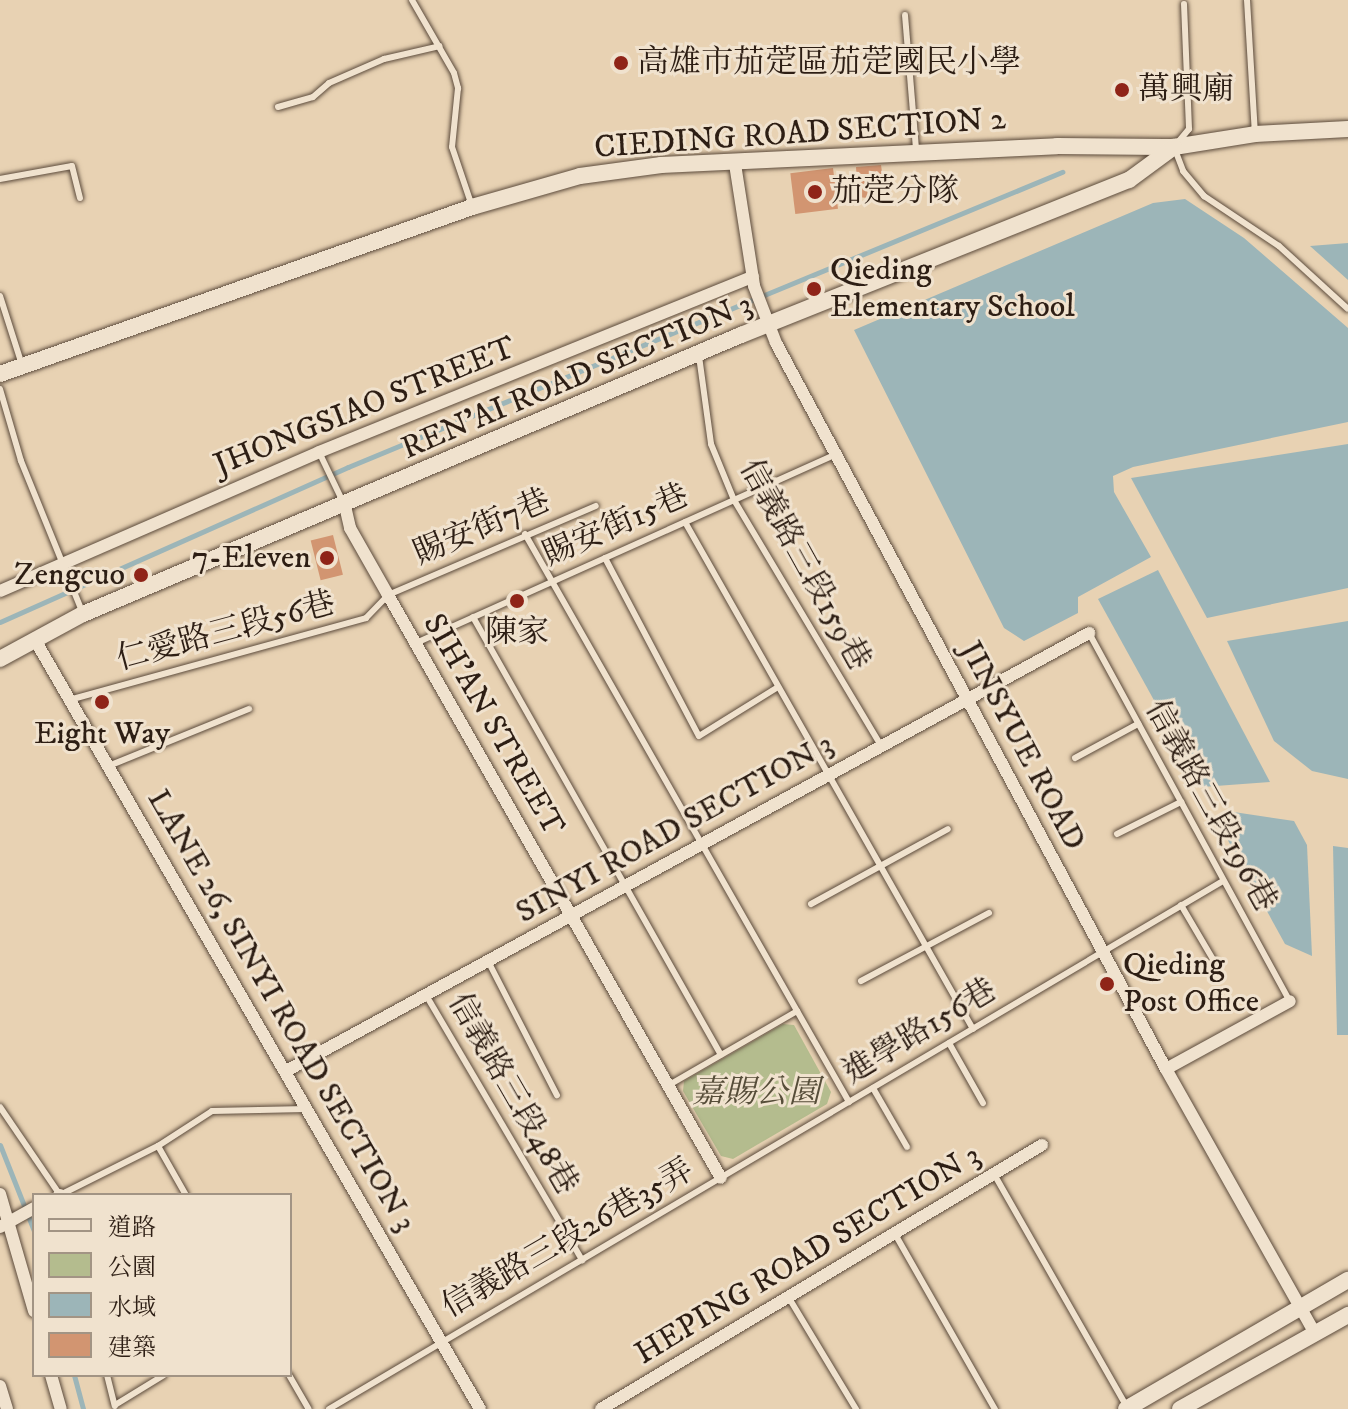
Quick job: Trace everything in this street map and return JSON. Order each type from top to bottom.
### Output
[{"type":"street","name":"CIEDING ROAD SECTION 2","points":[[0,374],[472,207],[580,176],[661,165],[735,164],[1120,143],[1174,147],[1255,134],[1348,129]]},
{"type":"street","name":"REN'AI ROAD SECTION 3","points":[[0,659],[35,640],[80,607],[345,506],[698,353],[764,318],[1129,180],[1174,147]]},
{"type":"street","name":"JINSYUE ROAD","points":[[735,164],[754,281],[764,318],[1166,1069],[1298,1308],[1315,1333]]},
{"type":"street","name":"JHONGSIAO STREET","points":[[0,591],[63,569],[322,458],[754,281]]},
{"type":"street","name":"SIH'AN STREET","points":[[345,506],[350,528],[721,1178]]},
{"type":"street","name":"SINYI ROAD SECTION 3","points":[[286,1071],[1089,633]]},
{"type":"street","name":"LANE 26, SINYI ROAD SECTION 3","points":[[35,640],[111,765],[480,1409]]},
{"type":"street","points":[[1166,1069],[1290,1001]]},
{"type":"street","name":"HEPING ROAD SECTION 3","points":[[601,1409],[1042,1145]]},
{"type":"street","points":[[0,1194],[5,1224],[32,1305]]},
{"type":"street","points":[[5,1224],[32,1209]]},
{"type":"street","points":[[1127,1409],[1348,1280]]},
{"type":"street","points":[[1180,1409],[1348,1315]]},
{"type":"street","points":[[52,1377],[61,1409]]},
{"type":"street","points":[[0,1386],[7,1409]]},
{"type":"lane","points":[[412,0],[440,46],[458,88],[452,147],[472,207]]},
{"type":"lane","points":[[1247,0],[1255,134]]},
{"type":"lane","points":[[1184,4],[1189,129],[1174,147],[1183,171],[1204,196],[1279,246],[1348,309]]},
{"type":"lane","points":[[905,15],[916,155]]},
{"type":"lane","points":[[278,107],[313,97],[329,83],[384,59],[440,46]]},
{"type":"lane","points":[[0,179],[72,166],[80,198]]},
{"type":"lane","points":[[0,296],[22,365]]},
{"type":"lane","name":"信義路三段159巷","points":[[698,353],[711,444],[734,500],[881,746]]},
{"type":"lane","points":[[0,389],[63,569],[80,607]]},
{"type":"lane","name":"賜安街15巷","points":[[416,643],[836,454]]},
{"type":"lane","points":[[322,458],[345,506]]},
{"type":"lane","name":"賜安街7巷","points":[[388,595],[596,506]]},
{"type":"lane","points":[[685,522],[973,1029]]},
{"type":"lane","points":[[525,534],[849,1102]]},
{"type":"lane","points":[[605,558],[699,736],[778,687]]},
{"type":"lane","name":"仁愛路三段56巷","points":[[69,700],[366,618],[388,595]]},
{"type":"lane","points":[[473,617],[721,1055]]},
{"type":"lane","name":"信義路三段196巷","points":[[1089,633],[1290,1001]]},
{"type":"lane","points":[[111,765],[249,709]]},
{"type":"lane","points":[[1075,758],[1138,724]]},
{"type":"lane","points":[[1117,834],[1181,802]]},
{"type":"lane","points":[[811,904],[948,829]]},
{"type":"lane","name":"進學路156巷","points":[[721,1178],[1223,881]]},
{"type":"lane","points":[[1181,905],[1214,961]]},
{"type":"lane","points":[[861,981],[989,913]]},
{"type":"lane","points":[[488,961],[557,1095]]},
{"type":"lane","name":"信義路三段48巷","points":[[426,995],[582,1260]]},
{"type":"lane","points":[[669,1085],[797,1011]]},
{"type":"lane","points":[[949,1043],[983,1103]]},
{"type":"lane","points":[[873,1088],[907,1147]]},
{"type":"lane","points":[[0,1107],[58,1193]]},
{"type":"lane","points":[[63,1193],[158,1146],[212,1111],[308,1109]]},
{"type":"lane","points":[[158,1146],[185,1193]]},
{"type":"lane","points":[[994,1174],[1127,1409]]},
{"type":"lane","name":"信義路三段26巷35弄","points":[[329,1409],[721,1178]]},
{"type":"lane","points":[[895,1234],[995,1409]]},
{"type":"lane","points":[[789,1298],[856,1409]]},
{"type":"lane","points":[[108,1377],[115,1407],[161,1377]]},
{"type":"lane","points":[[290,1377],[309,1409]]},
{"type":"green space","name":"嘉賜公園","points":[[783,1024],[794,1025],[831,1092],[827,1104],[733,1159],[721,1156],[683,1091],[684,1081]]},
{"type":"water","points":[[1185,199],[1244,238],[1348,328],[1348,422],[1133,467],[1113,476],[1114,492],[1151,557],[1078,597],[1078,613],[1024,641],[1004,628],[854,330],[1153,203]]},
{"type":"water","points":[[1348,243],[1348,280],[1310,246]]},
{"type":"water","points":[[1348,444],[1348,588],[1207,618],[1131,478]]},
{"type":"water","points":[[1158,570],[1270,782],[1202,787],[1098,599]]},
{"type":"water","points":[[1348,621],[1348,779],[1312,771],[1274,741],[1227,641]]},
{"type":"water","points":[[1227,811],[1294,821],[1307,845],[1312,956],[1285,944],[1219,824]]},
{"type":"water","points":[[1333,846],[1348,848],[1348,1035],[1337,1035]]},
{"type":"building","points":[[881,165],[886,200],[858,197],[856,167]]},
{"type":"building","points":[[833,168],[838,209],[795,214],[790,173]]},
{"type":"building","name":"7-Eleven","points":[[333,535],[343,575],[321,580],[311,541]]},
{"type":"waterway","points":[[0,622],[348,467],[1062,172]]},
{"type":"waterway","points":[[0,1145],[32,1226]]},
{"type":"waterway","points":[[75,1377],[83,1409]]},
{"type":"place","name":"高雄市茄萣區茄萣國民小學","points":[[621,63]]},
{"type":"place","name":"萬興廟","points":[[1122,90]]},
{"type":"place","name":"茄萣分隊","points":[[815,192]]},
{"type":"place","name":"Qieding Elementary School","points":[[814,289]]},
{"type":"place","name":"7-Eleven","points":[[327,558]]},
{"type":"place","name":"Zengcuo","points":[[141,575]]},
{"type":"place","name":"陳家","points":[[517,601]]},
{"type":"place","name":"Eight Way","points":[[102,702]]},
{"type":"place","name":"Qieding Post Office","points":[[1107,984]]}]
